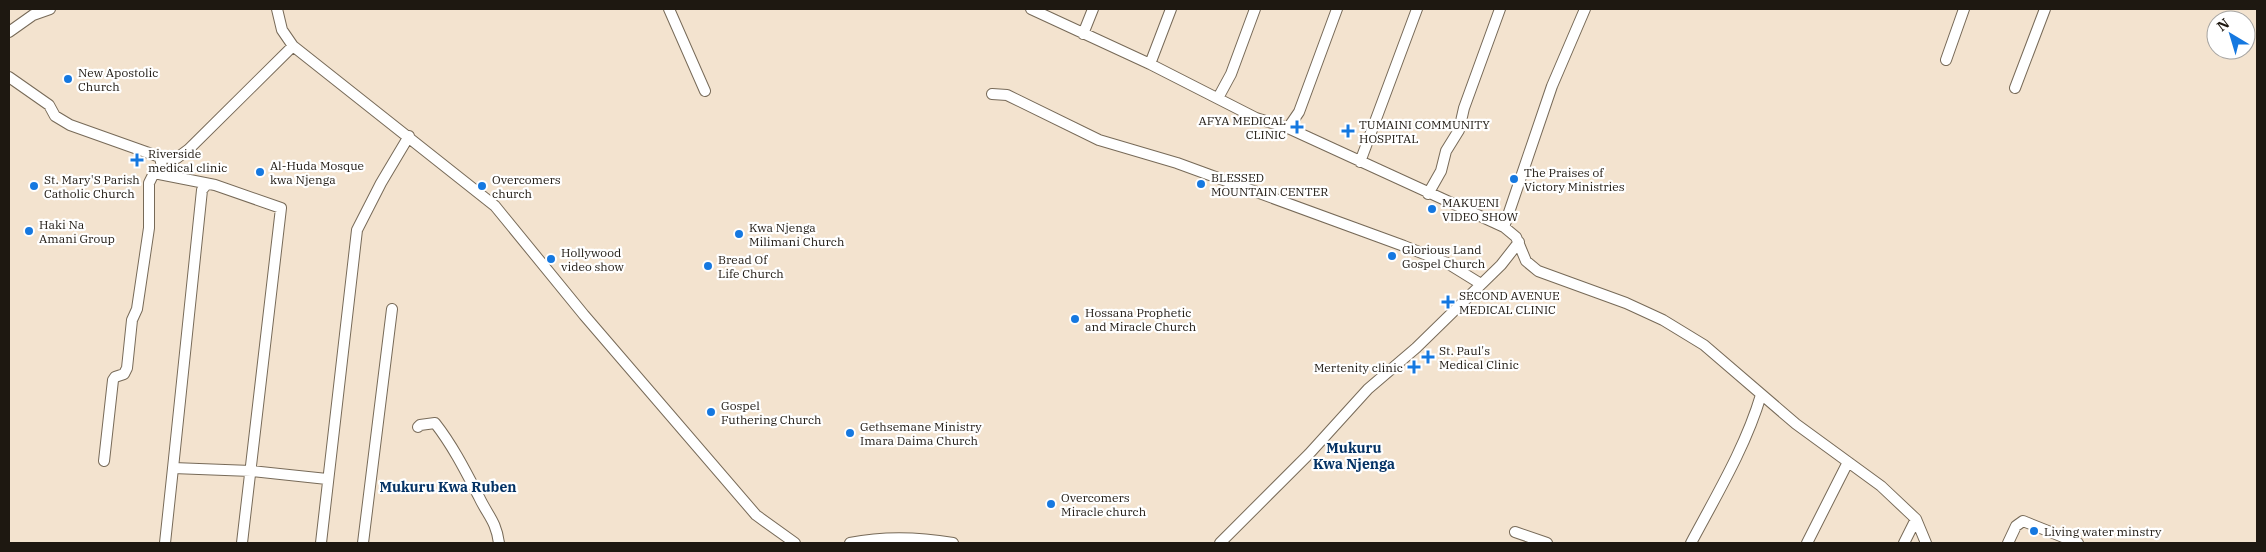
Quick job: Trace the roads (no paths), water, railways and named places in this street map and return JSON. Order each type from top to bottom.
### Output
[{"type":"street","points":[[9,32],[33,15],[50,9]]},
{"type":"street","points":[[277,9],[282,30],[293,46],[495,206],[584,315],[756,515],[795,543]]},
{"type":"street","points":[[670,9],[704,91]]},
{"type":"street","points":[[1031,9],[1150,64],[1256,118],[1288,128],[1428,194],[1504,227],[1519,242],[1526,262],[1538,271],[1626,303],[1663,320],[1704,345],[1796,424],[1881,486],[1916,519],[1926,543]]},
{"type":"street","points":[[1083,34],[1093,9]]},
{"type":"street","points":[[1150,64],[1171,9]]},
{"type":"street","points":[[1218,98],[1232,74],[1255,9]]},
{"type":"street","points":[[1288,128],[1299,112],[1337,9]]},
{"type":"street","points":[[1360,162],[1417,9]]},
{"type":"street","points":[[1428,194],[1441,171],[1446,151],[1459,130],[1464,108],[1500,9]]},
{"type":"street","points":[[1504,227],[1552,86],[1585,9]]},
{"type":"street","points":[[1946,60],[1964,9]]},
{"type":"street","points":[[2014,88],[2045,9]]},
{"type":"street","points":[[9,77],[49,105],[56,116],[70,125],[160,157],[177,158],[189,149],[293,46]]},
{"type":"street","points":[[992,94],[1006,94],[1100,140],[1177,163],[1404,246],[1447,263],[1481,284]]},
{"type":"street","points":[[321,543],[357,230],[380,183],[408,136]]},
{"type":"street","points":[[104,461],[114,380],[115,377],[124,374],[126,368],[132,320],[137,309],[149,228],[149,183],[154,173],[162,166],[160,157]]},
{"type":"street","points":[[154,173],[207,184],[280,208],[242,543]]},
{"type":"street","points":[[165,543],[202,190],[207,184]]},
{"type":"street","points":[[1220,543],[1309,454],[1368,389],[1416,348],[1501,265],[1519,242]]},
{"type":"street","points":[[364,543],[392,309]]},
{"type":"street","points":[[1691,543],[1730,470],[1756,412],[1761,395]]},
{"type":"street","points":[[418,427],[435,423],[441,430],[480,500],[490,513],[497,528],[499,543]]},
{"type":"street","points":[[1807,543],[1848,462]]},
{"type":"street","points":[[174,468],[251,471],[327,479]]},
{"type":"street","points":[[1904,543],[1916,519]]},
{"type":"street","points":[[2008,543],[2016,526],[2024,521],[2078,543]]},
{"type":"street","points":[[1515,532],[1547,543]]},
{"type":"street","points":[[850,543],[870,539],[903,537],[951,543]]},
{"type":"place","name":"New Apostolic Church","points":[[68,79]]},
{"type":"place","name":"AFYA MEDICAL CLINIC","points":[[1297,127]]},
{"type":"place","name":"TUMAINI COMMUNITY HOSPITAL","points":[[1348,131]]},
{"type":"place","name":"Riverside medical clinic","points":[[137,160]]},
{"type":"place","name":"Al-Huda Mosque kwa Njenga","points":[[260,172]]},
{"type":"place","name":"The Praises of Victory Ministries","points":[[1514,179]]},
{"type":"place","name":"BLESSED MOUNTAIN CENTER","points":[[1201,184]]},
{"type":"place","name":"St. Mary'S Parish Catholic Church","points":[[34,186]]},
{"type":"place","name":"Overcomers church","points":[[482,186]]},
{"type":"place","name":"MAKUENI VIDEO SHOW","points":[[1432,209]]},
{"type":"place","name":"Haki Na Amani Group","points":[[29,231]]},
{"type":"place","name":"Kwa Njenga Milimani Church","points":[[739,234]]},
{"type":"place","name":"Glorious Land Gospel Church","points":[[1392,256]]},
{"type":"place","name":"Hollywood video show","points":[[551,259]]},
{"type":"place","name":"Bread Of Life Church","points":[[708,266]]},
{"type":"place","name":"SECOND AVENUE MEDICAL CLINIC","points":[[1448,302]]},
{"type":"place","name":"Hossana Prophetic and Miracle Church","points":[[1075,319]]},
{"type":"place","name":"St. Paul's Medical Clinic","points":[[1428,357]]},
{"type":"place","name":"Mertenity clinic","points":[[1414,367]]},
{"type":"place","name":"Gospel Futhering Church","points":[[711,412]]},
{"type":"place","name":"Gethsemane Ministry Imara Daima Church","points":[[850,433]]},
{"type":"place","name":"Overcomers Miracle church","points":[[1051,504]]},
{"type":"place","name":"Living water minstry","points":[[2034,531]]},
{"type":"district","name":"Mukuru Kwa Njenga","points":[[1354,456]]},
{"type":"district","name":"Mukuru Kwa Ruben","points":[[448,487]]}]
